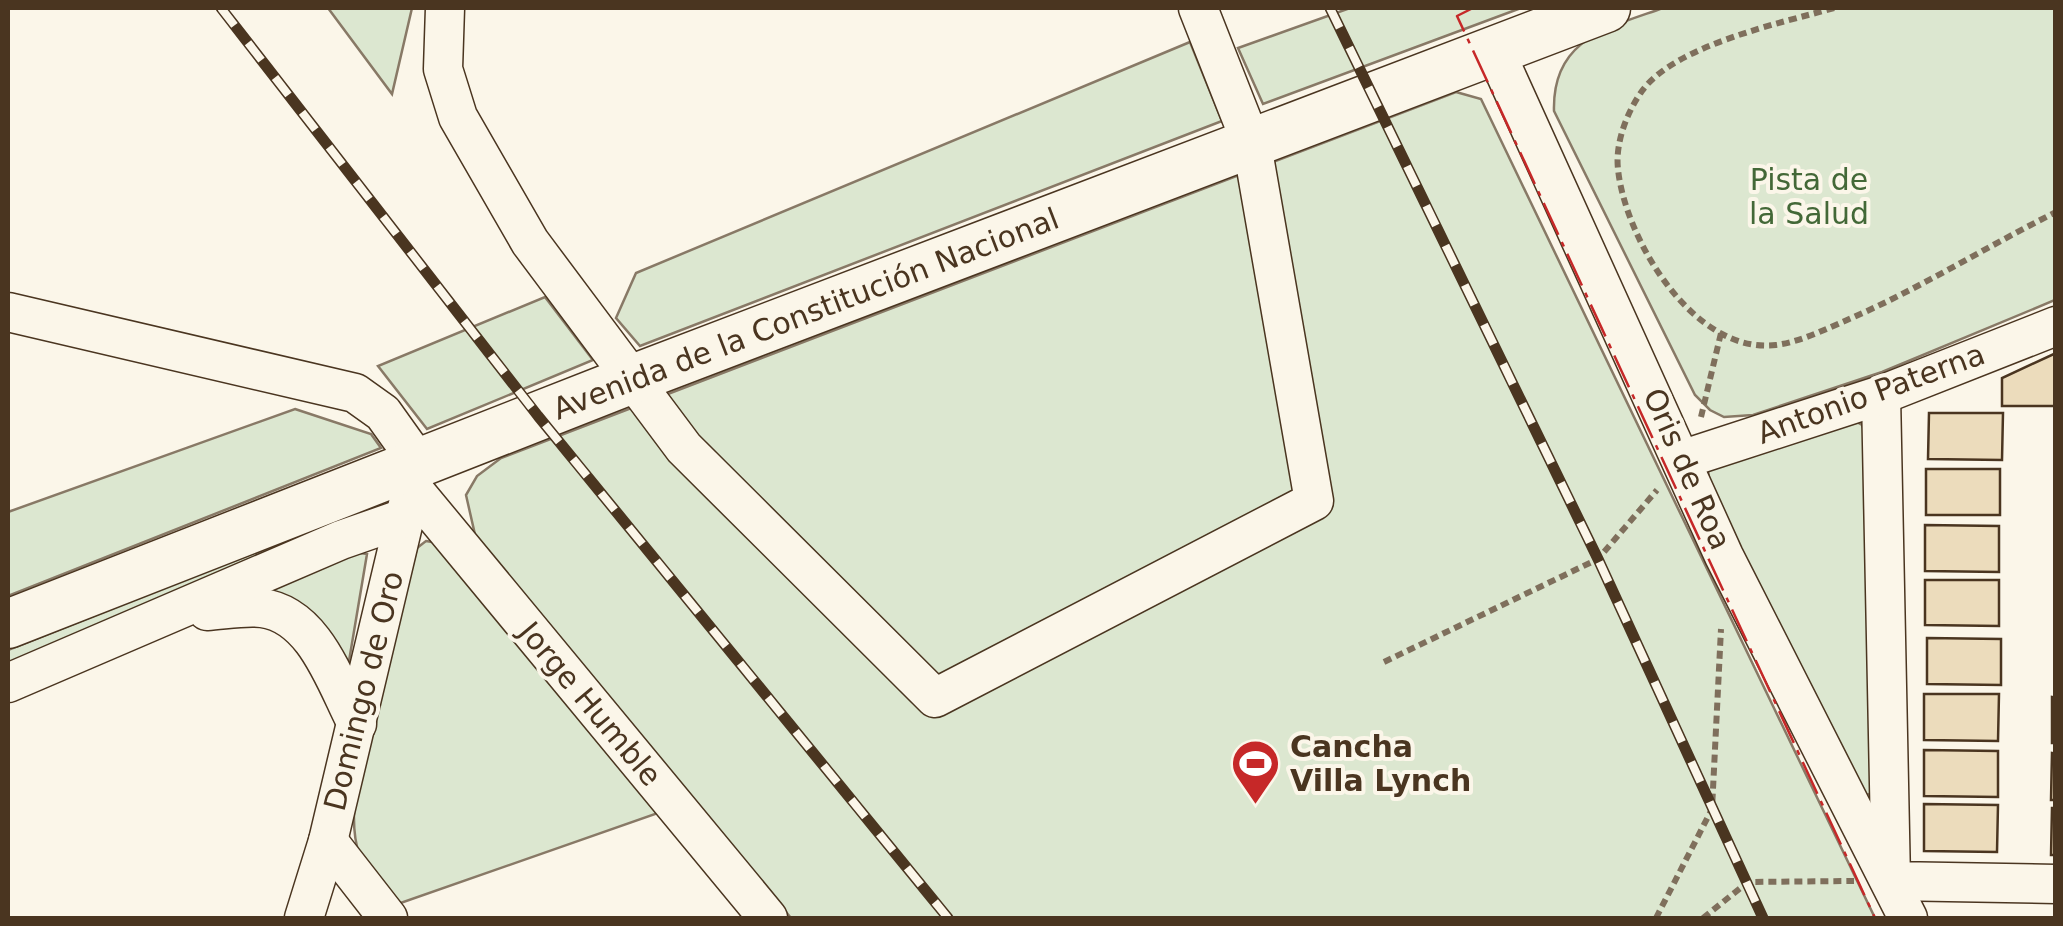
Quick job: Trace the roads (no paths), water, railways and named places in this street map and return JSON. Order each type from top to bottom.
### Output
[{"type":"main road","name":"Avenida de la Constitución Nacional","points":[[8,624],[413,489],[630,380],[1606,8]]},
{"type":"street","points":[[444,8],[443,69],[458,117],[530,242],[684,448],[935,698],[1314,501],[1252,145],[1198,8]]},
{"type":"street","name":"Oris de Roa","points":[[1496,51],[1688,458],[1724,556],[1908,918]]},
{"type":"street","name":"Jorge Humble","points":[[8,312],[355,394],[383,413],[413,489],[768,918]]},
{"type":"street","name":"Antonio Paterna","points":[[1688,458],[1881,394],[2056,326]]},
{"type":"street","name":"Oris de Roa","points":[[1881,394],[1891,881]]},
{"type":"street","name":"Avenida de la Constitución Nacional","points":[[8,683],[178,614],[341,540],[413,489]]},
{"type":"street","name":"Domingo de Oro","points":[[296,915],[328,841],[413,489]]},
{"type":"street","points":[[178,614],[260,608],[285,614],[302,626],[357,724]]},
{"type":"street","points":[[328,841],[388,918]]},
{"type":"street","points":[[1891,881],[2056,884]]},
{"type":"railway","points":[[221,8],[538,416],[948,918]]},
{"type":"railway","points":[[1330,8],[1598,559],[1763,918]]},
{"type":"place","name":"Cancha Villa Lynch","points":[[1255,806]]},
{"type":"park label","name":"Pista de la Salud","points":[[1809,197]]}]
